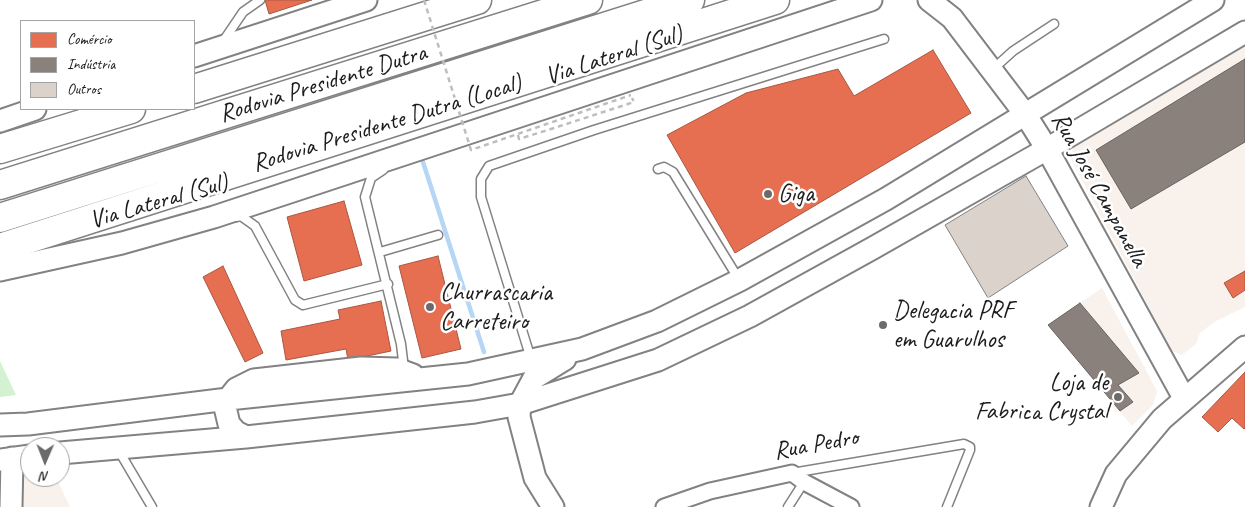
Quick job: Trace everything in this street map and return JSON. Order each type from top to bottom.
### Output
[{"type":"highway","name":"Rodovia Presidente Dutra","points":[[195,89],[477,0]]},
{"type":"highway","name":"Rodovia Presidente Dutra","points":[[0,186],[588,0]]},
{"type":"highway","name":"Rodovia Presidente Dutra","points":[[0,218],[690,0]]},
{"type":"highway","name":"Rodovia Presidente Dutra (Local)","points":[[0,248],[775,0]]},
{"type":"highway","points":[[0,149],[128,110]]},
{"type":"main road","points":[[195,56],[366,0]]},
{"type":"main road","name":"Via Lateral (Sul)","points":[[0,270],[122,243],[214,217],[871,0]]},
{"type":"main road","name":"Rua José Campanella","points":[[929,0],[950,9],[1025,114],[1048,150],[1184,398]]},
{"type":"main road","points":[[0,425],[28,424],[228,398],[468,374],[531,362],[582,348],[657,321],[740,280],[886,199],[1213,0]]},
{"type":"main road","points":[[70,452],[246,437],[475,412],[520,404],[658,360],[750,316],[1048,150],[1245,32]]},
{"type":"main road","points":[[0,121],[32,110]]},
{"type":"main road","points":[[1101,507],[1116,474],[1128,458],[1184,398],[1245,347]]},
{"type":"main road","points":[[553,507],[535,478],[528,458],[519,417],[520,404],[534,378],[582,348]]},
{"type":"main road","points":[[246,437],[236,432],[229,424],[225,407],[228,398],[245,384],[265,377],[361,368],[405,371],[424,379]]},
{"type":"main road","points":[[10,507],[14,458]]},
{"type":"main road","points":[[0,498],[10,507]]},
{"type":"street","name":"Rua Pedro","points":[[664,507],[710,491],[798,478]]},
{"type":"street","points":[[798,478],[851,507]]},
{"type":"lane","points":[[220,47],[243,12],[260,0]]},
{"type":"lane","points":[[992,70],[1014,51],[1054,24]]},
{"type":"lane","points":[[531,362],[481,197],[481,179],[489,166],[594,130],[884,39]]},
{"type":"lane","points":[[405,153],[371,178],[365,197],[402,344],[405,371]]},
{"type":"lane","points":[[658,168],[664,167],[673,172],[740,280]]},
{"type":"lane","points":[[214,217],[241,216],[255,226],[295,300],[303,305],[388,284]]},
{"type":"lane","points":[[380,252],[438,235]]},
{"type":"lane","name":"Rua Pedro","points":[[798,478],[964,444],[970,447],[968,456],[946,507]]},
{"type":"lane","points":[[117,447],[152,507]]},
{"type":"lane","points":[[788,507],[798,478]]},
{"type":"path","points":[[424,0],[471,150],[631,95],[634,102],[519,139],[513,118]]},
{"type":"shaded area","points":[[1245,43],[1245,307],[1214,322],[1200,333],[1196,344],[1182,355],[1172,351],[1071,159],[1072,152],[1074,145]]},
{"type":"shaded area","points":[[1102,288],[1157,391],[1153,405],[1132,426],[1048,325]]},
{"type":"shaded area","points":[[20,476],[20,487],[61,487],[70,507],[0,507],[0,478]]},
{"type":"green space","points":[[0,361],[16,395],[0,397]]},
{"type":"building: Comércio","points":[[265,0],[312,0],[269,14]]},
{"type":"building: Comércio","name":"Giga","points":[[933,50],[971,113],[735,253],[667,135],[746,93],[838,69],[854,96]]},
{"type":"building: Comércio","points":[[344,201],[362,265],[304,281],[287,217]]},
{"type":"building: Comércio","name":"Churrascaria Carreteiro","points":[[438,256],[461,349],[422,358],[399,266]]},
{"type":"building: Comércio","points":[[223,266],[263,353],[245,362],[203,277]]},
{"type":"building: Comércio","points":[[1245,271],[1245,290],[1233,298],[1224,283]]},
{"type":"building: Comércio","points":[[381,301],[391,351],[348,360],[346,349],[286,360],[281,331],[340,319],[338,310]]},
{"type":"building: Comércio","points":[[1245,372],[1245,428],[1232,418],[1218,432],[1202,417]]},
{"type":"building: Indústria","points":[[1245,59],[1245,142],[1131,209],[1096,150]]},
{"type":"building: Indústria","points":[[1080,303],[1139,373],[1118,385],[1133,402],[1120,411],[1048,325]]},
{"type":"building: Outros","points":[[1026,176],[1068,246],[988,298],[945,225]]},
{"type":"waterway","points":[[423,162],[484,352]]},
{"type":"place","name":"Giga","points":[[768,194]]},
{"type":"place","name":"Churrascaria Carreteiro","points":[[430,307]]},
{"type":"place","name":"Delegacia PRF em Guarulhos","points":[[883,325]]},
{"type":"place","name":"Loja de Fabrica Crystal","points":[[1118,397]]}]
